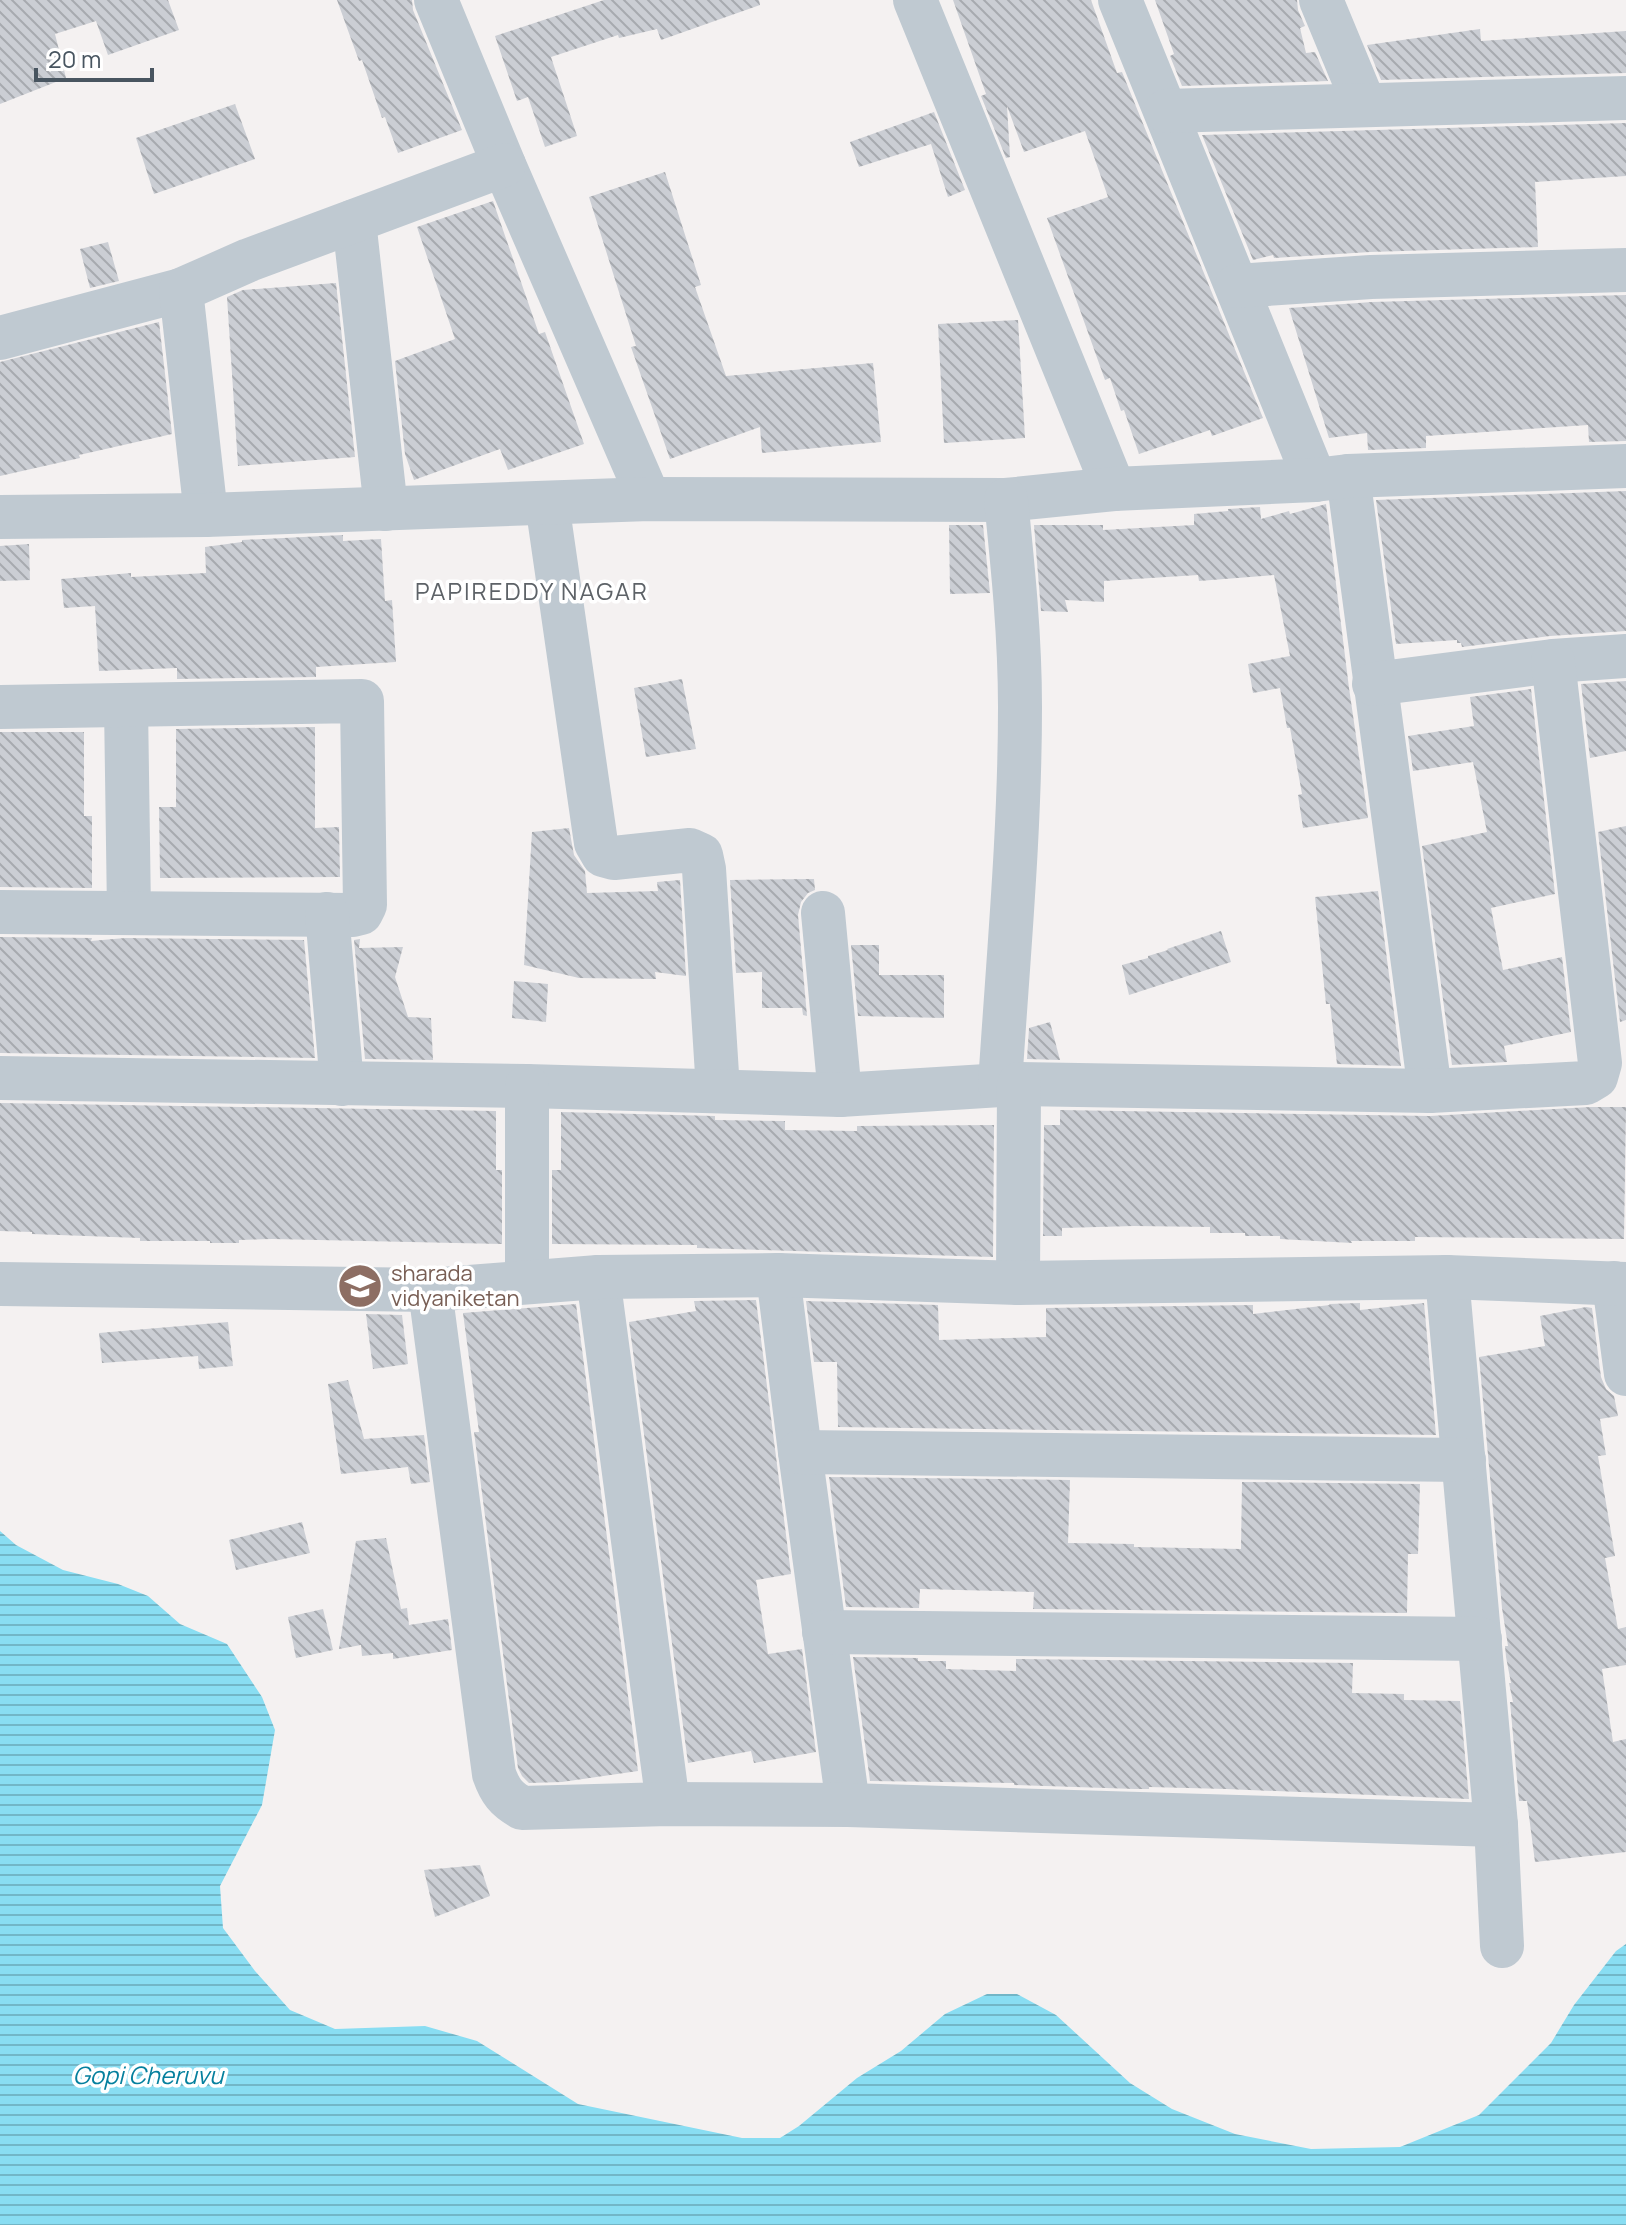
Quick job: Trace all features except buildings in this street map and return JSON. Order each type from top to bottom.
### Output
[{"type":"street","points":[[915,0],[1114,489]]},
{"type":"street","points":[[1120,0],[1237,286],[1331,478],[1374,684],[1430,1091]]},
{"type":"street","points":[[1321,0],[1364,104]]},
{"type":"street","points":[[446,3],[504,165],[649,499]]},
{"type":"street","points":[[1166,111],[1626,98]]},
{"type":"street","points":[[0,338],[181,290],[249,260],[504,165]]},
{"type":"street","points":[[354,221],[386,509]]},
{"type":"street","points":[[1237,286],[1371,277],[1626,270]]},
{"type":"street","points":[[181,290],[206,515]]},
{"type":"street","points":[[0,517],[206,515],[649,499],[1006,500],[1114,489],[1626,466]]},
{"type":"street","points":[[1006,500],[1016,592],[1020,706],[1009,1084],[1018,1283]]},
{"type":"street","points":[[547,503],[596,843],[603,855],[614,858],[690,850],[701,855],[718,1090]]},
{"type":"street","points":[[1374,684],[1553,661],[1626,656]]},
{"type":"street","points":[[0,1078],[527,1086],[840,1095],[1009,1084],[1430,1091],[1586,1083],[1611,1077],[1600,1063],[1553,661]]},
{"type":"street","points":[[0,707],[362,701],[365,905],[361,913],[353,915],[0,912]]},
{"type":"street","points":[[126,705],[129,912]]},
{"type":"street","points":[[823,913],[840,1095]]},
{"type":"street","points":[[327,914],[342,1084]]},
{"type":"street","points":[[527,1086],[527,1282]]},
{"type":"street","points":[[778,1275],[848,1805]]},
{"type":"street","points":[[0,1284],[430,1290],[598,1277],[778,1275],[1018,1283],[1447,1277],[1620,1284],[1626,1374]]},
{"type":"street","points":[[598,1277],[668,1804]]},
{"type":"street","points":[[1447,1277],[1496,1825],[1502,1946]]},
{"type":"street","points":[[430,1290],[494,1774],[507,1799],[522,1808],[668,1804],[848,1805],[1496,1825]]},
{"type":"street","points":[[800,1452],[1464,1460]]},
{"type":"street","points":[[824,1632],[1480,1639]]},
{"type":"water","name":"Gopi Cheruvu","points":[[0,1531],[16,1545],[63,1570],[118,1584],[148,1596],[180,1624],[227,1644],[262,1697],[275,1730],[262,1805],[220,1886],[223,1928],[255,1971],[290,2010],[335,2029],[425,2026],[477,2041],[578,2104],[742,2138],[780,2138],[857,2078],[901,2051],[945,2014],[987,1994],[1017,1994],[1056,2015],[1130,2083],[1172,2109],[1235,2134],[1311,2149],[1400,2147],[1479,2115],[1551,2043],[1574,2005],[1616,1951],[1626,1944],[1626,2225],[0,2225]]},
{"type":"place","name":"sharada vidyaniketan","points":[[360,1286]]},
{"type":"district","name":"PAPIREDDY NAGAR","points":[[532,592]]}]
